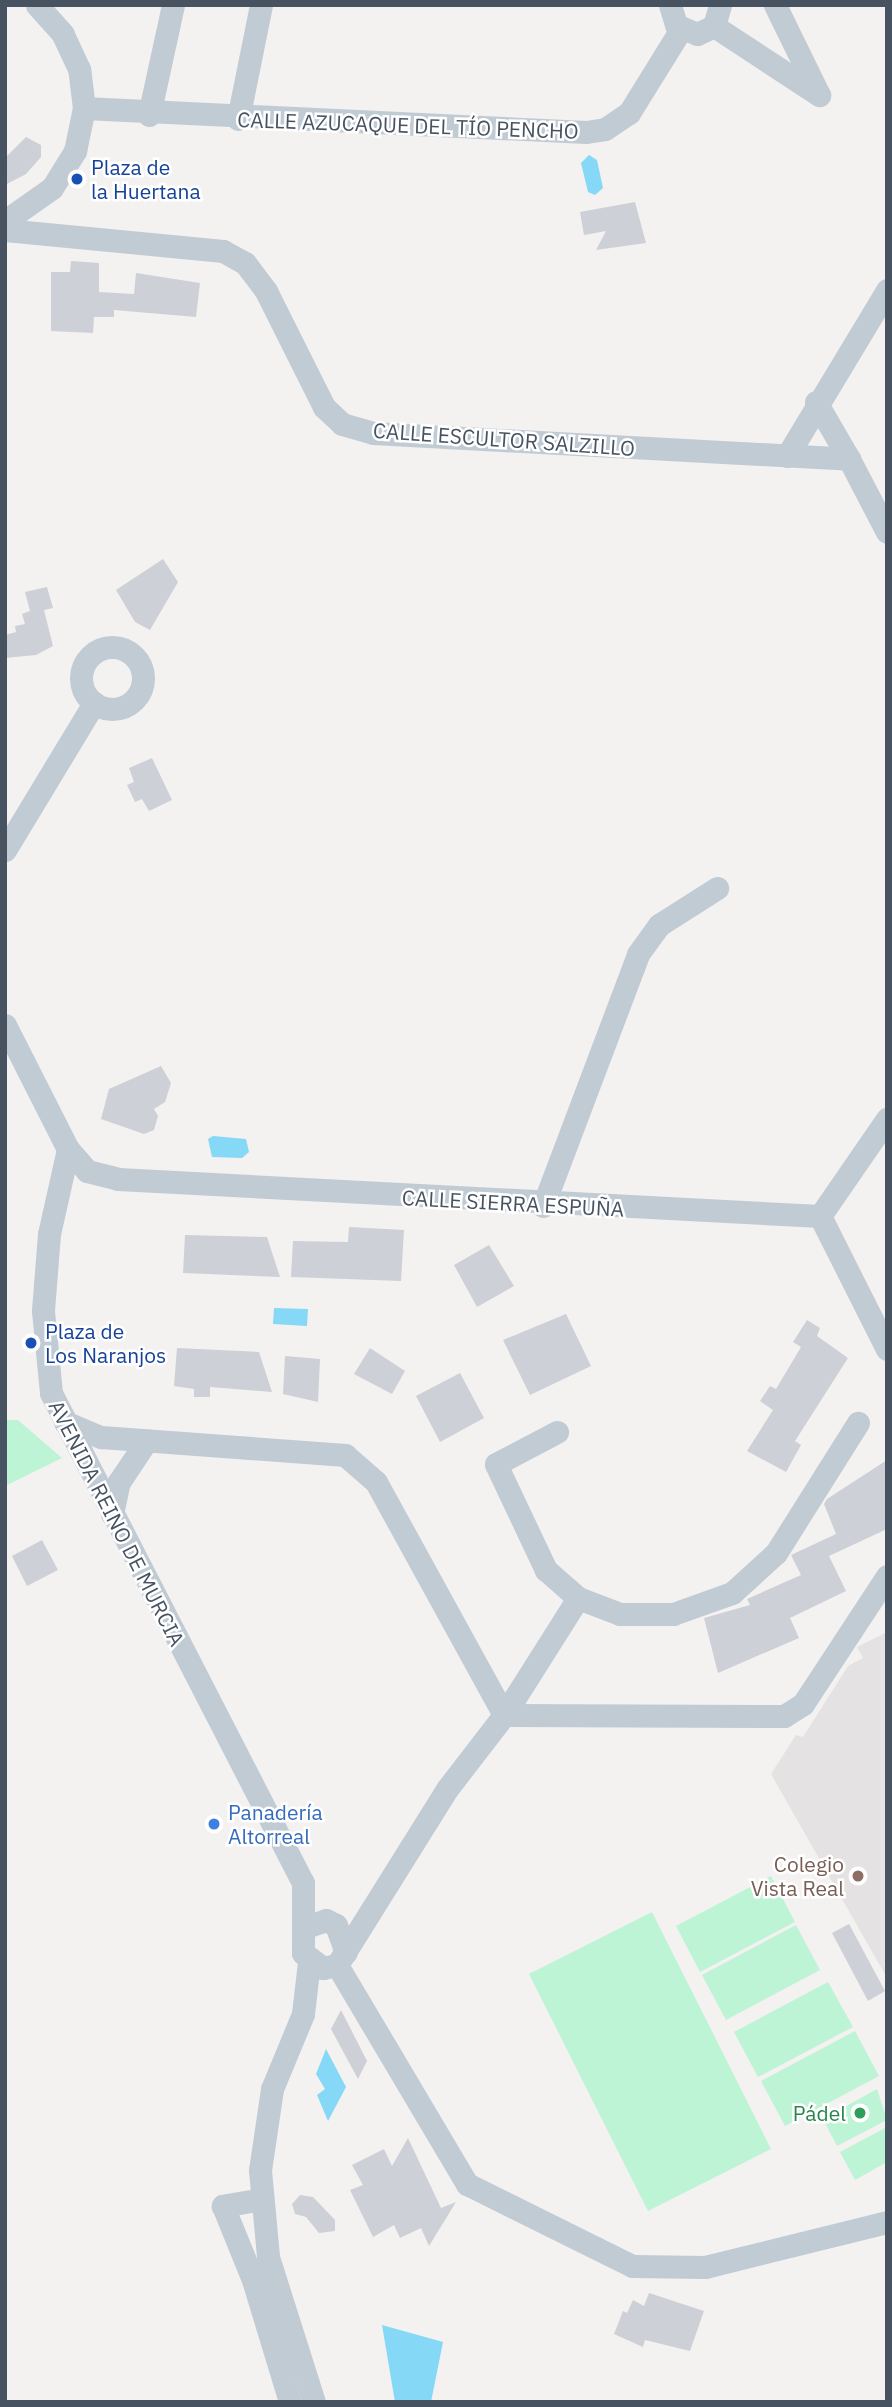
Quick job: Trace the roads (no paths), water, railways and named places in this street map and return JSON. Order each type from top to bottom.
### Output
[{"type":"street","points":[[37,5],[63,34]]},
{"type":"street","points":[[5,221],[52,188],[75,151],[84,108],[79,69],[63,34],[59,5]]},
{"type":"street","points":[[149,115],[173,5]]},
{"type":"street","points":[[238,119],[261,5]]},
{"type":"street","points":[[670,5],[681,29],[697,34],[717,15],[819,94],[775,5]]},
{"type":"street","name":"CALLE AZUCAQUE DEL TÍO PENCHO","points":[[84,108],[149,115],[238,119],[605,129],[629,113],[681,29]]},
{"type":"street","name":"CALLE ESCULTOR SALZILLO","points":[[5,230],[223,251],[245,263],[266,291],[324,407],[342,424],[373,433],[849,459]]},
{"type":"street","points":[[787,456],[816,402],[887,290]]},
{"type":"street","points":[[816,402],[887,532]]},
{"type":"street","points":[[5,850],[94,703]]},
{"type":"street","points":[[543,1206],[638,954],[659,925],[717,888]]},
{"type":"street","points":[[5,1025],[68,1149]]},
{"type":"street","points":[[887,1119],[821,1216],[887,1349]]},
{"type":"street","name":"CALLE SIERRA ESPUÑA","points":[[68,1149],[87,1171],[118,1180],[543,1206],[821,1216]]},
{"type":"street","name":"AVENIDA REINO DE MURCIA","points":[[68,1149],[50,1234],[43,1311],[51,1393],[303,1883],[316,1923],[303,1952],[309,1962],[303,2014],[272,2089],[260,2170],[268,2257],[314,2402]]},
{"type":"street","points":[[65,1422],[102,1437],[345,1455],[376,1482],[504,1715]]},
{"type":"street","points":[[557,1432],[496,1464],[546,1570],[578,1598],[620,1614],[673,1614],[732,1593],[776,1553],[858,1423]]},
{"type":"street","points":[[112,1514],[119,1482],[147,1440]]},
{"type":"street","points":[[504,1715],[784,1716],[803,1704],[887,1576]]},
{"type":"street","points":[[309,1962],[323,1968],[342,1959],[447,1788],[504,1715],[578,1598]]},
{"type":"street","points":[[316,1923],[336,1924],[342,1959],[467,2184],[517,2214],[632,2266],[705,2267],[887,2222]]},
{"type":"street","points":[[262,2199],[223,2206],[253,2280],[290,2402]]},
{"type":"water","points":[[589,155],[597,160],[603,188],[595,195],[588,192],[581,163]]},
{"type":"water","points":[[213,1136],[246,1139],[249,1152],[242,1158],[212,1157],[208,1139]]},
{"type":"water","points":[[274,1308],[308,1309],[307,1326],[273,1324]]},
{"type":"water","points":[[326,2049],[346,2087],[328,2121],[317,2095],[325,2089],[316,2074]]},
{"type":"water","points":[[382,2325],[443,2342],[431,2402],[395,2402]]},
{"type":"place","name":"Plaza de la Huertana","points":[[77,179]]},
{"type":"place","name":"Plaza de Los Naranjos","points":[[31,1343]]},
{"type":"place","name":"Panadería Altorreal","points":[[214,1824]]},
{"type":"place","name":"Colegio Vista Real","points":[[858,1876]]},
{"type":"place","name":"Pádel","points":[[860,2113]]}]
